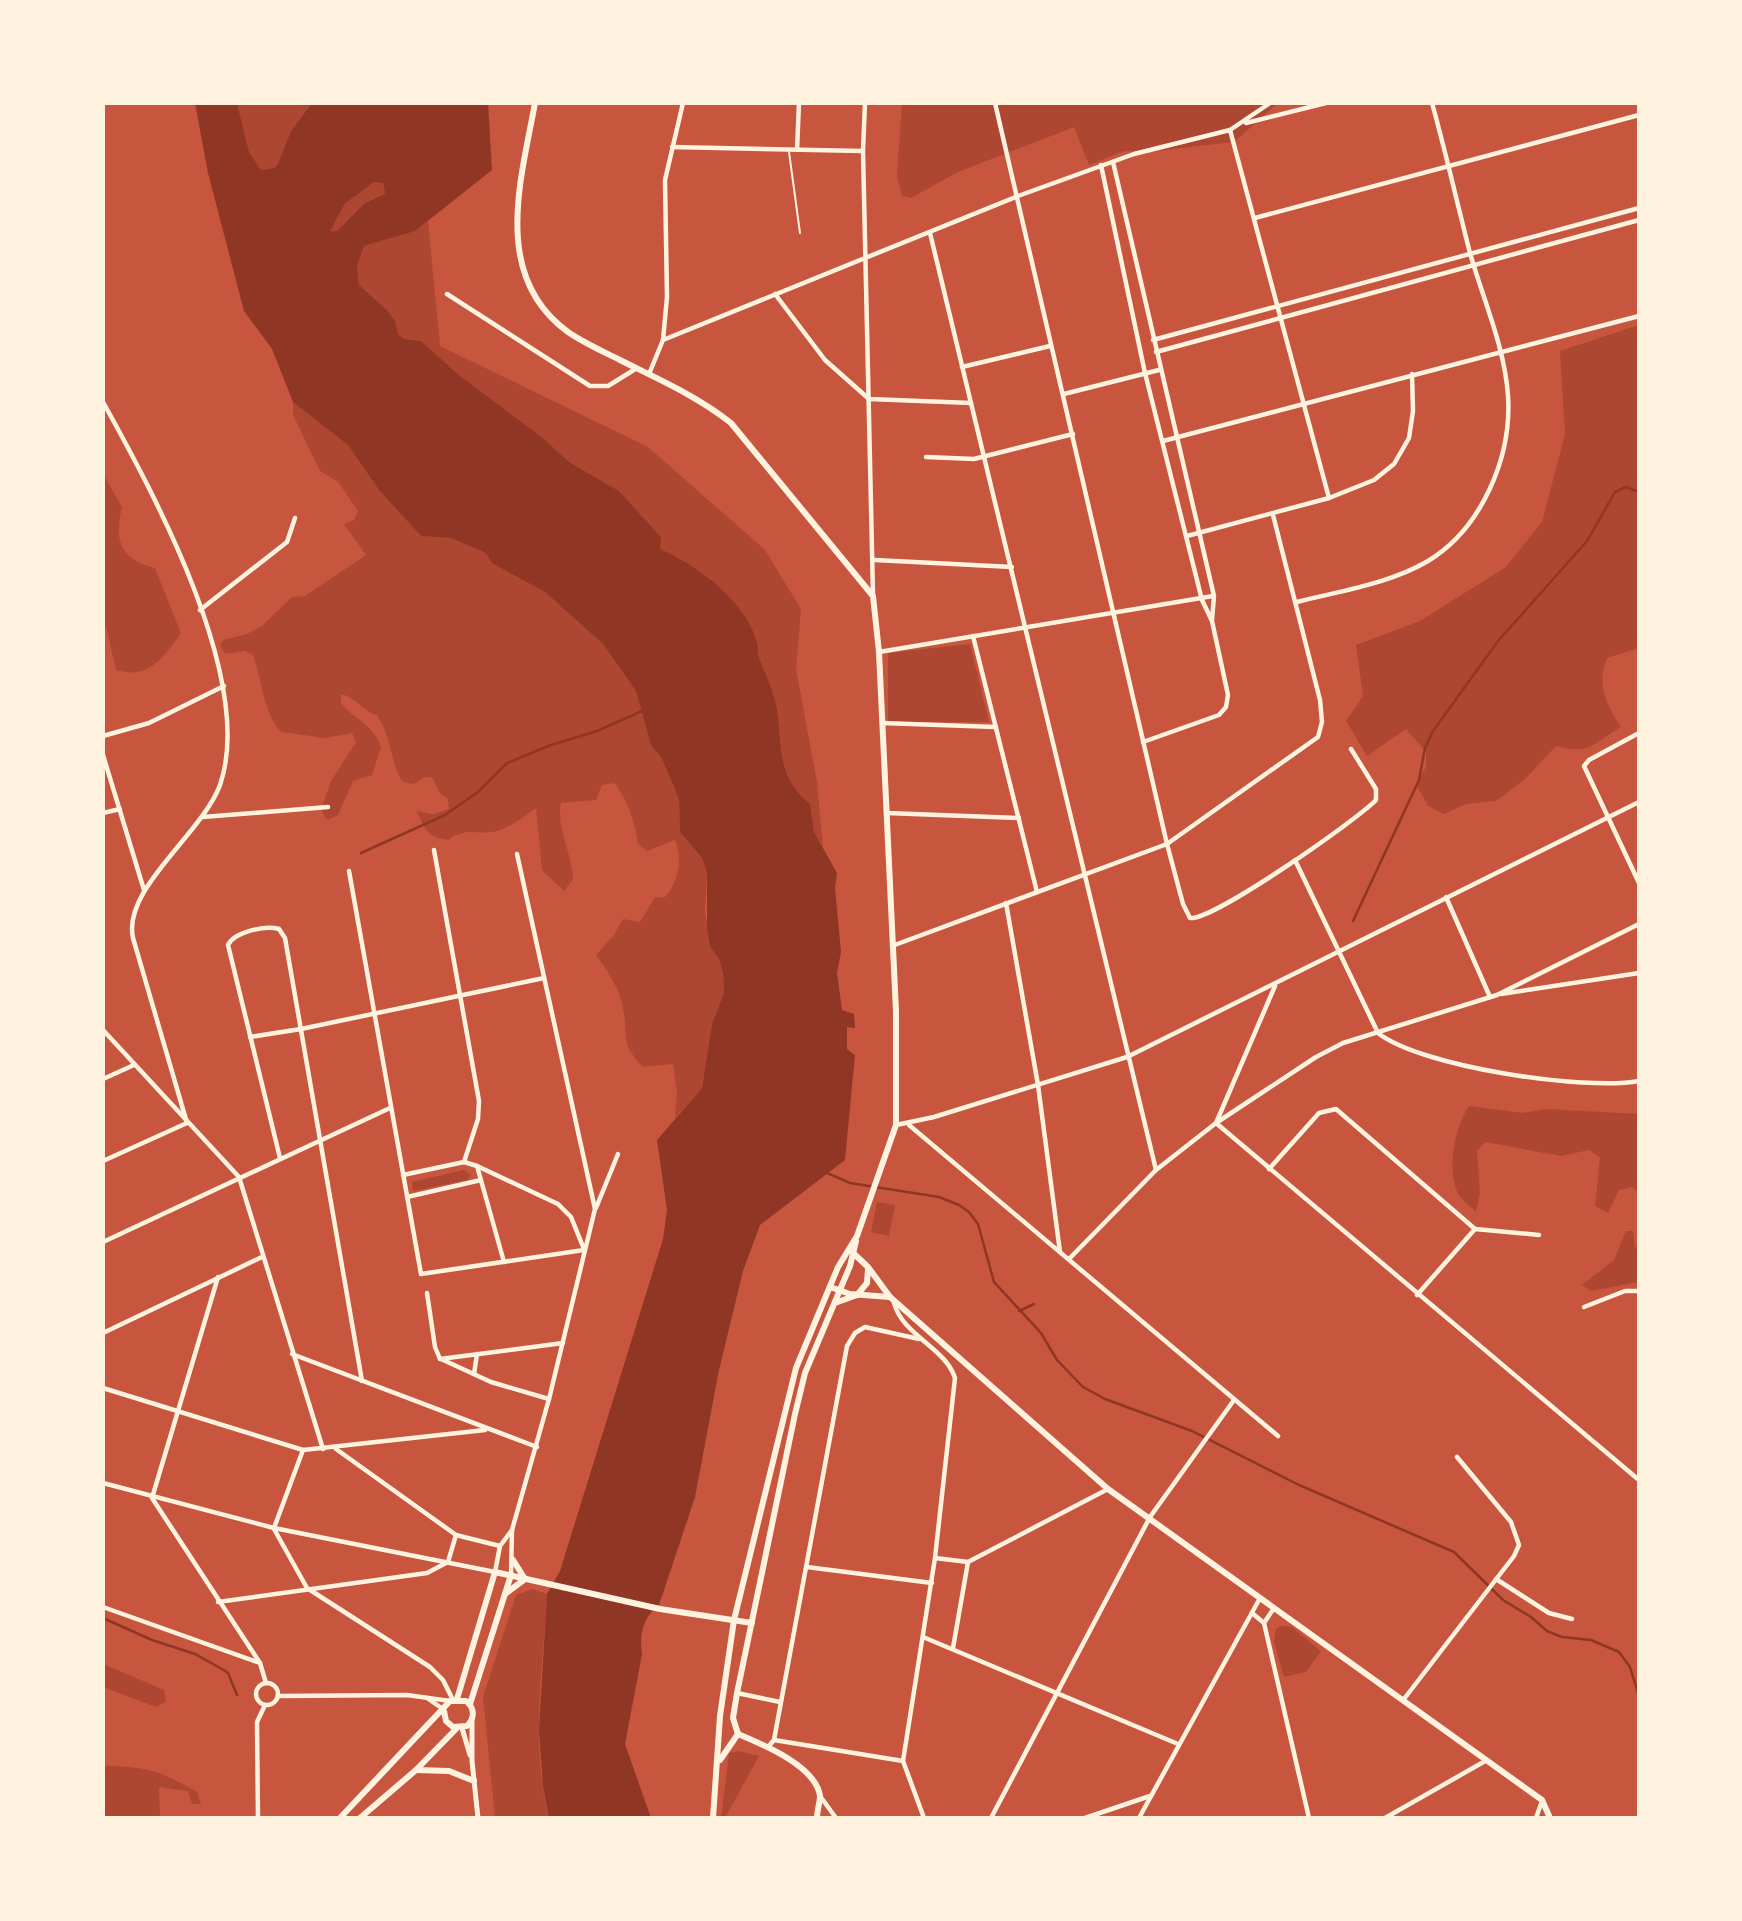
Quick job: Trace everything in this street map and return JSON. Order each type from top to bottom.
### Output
[{"type":"main road","points":[[535,103],[516,212],[517,244],[529,281],[546,309],[566,331],[702,401],[731,423],[873,596],[879,652],[896,1012],[896,1125],[840,1291],[805,1373],[737,1693],[733,1718],[738,1734]]},
{"type":"main road","points":[[851,1252],[868,1267],[892,1298],[1108,1489],[1488,1759],[1542,1800],[1550,1818]]},
{"type":"main road","points":[[713,1818],[720,1716],[734,1620],[796,1368],[830,1287],[851,1252]]},
{"type":"main road","points":[[835,1303],[858,1295],[867,1283],[868,1267]]},
{"type":"main road","points":[[830,1287],[858,1295],[892,1298]]},
{"type":"main road","points":[[513,1560],[526,1579]]},
{"type":"main road","points":[[340,1818],[391,1761],[453,1700],[495,1572],[660,1609],[752,1623]]},
{"type":"main road","points":[[360,1818],[472,1718],[470,1704],[502,1596],[511,1575]]},
{"type":"main road","points":[[502,1596],[526,1579]]},
{"type":"main road","points":[[453,1700],[470,1704]]},
{"type":"main road","points":[[444,1711],[449,1725],[460,1728]]},
{"type":"main road","points":[[718,1765],[725,1750],[738,1734]]},
{"type":"main road","points":[[738,1734],[768,1746],[798,1767],[820,1795],[817,1818]]},
{"type":"main road","points":[[416,1770],[449,1771],[474,1781]]},
{"type":"street","points":[[649,374],[663,340],[667,297],[664,207],[672,146],[683,103]]},
{"type":"street","points":[[797,150],[799,103]]},
{"type":"street","points":[[865,103],[863,151],[875,560],[873,596]]},
{"type":"street","points":[[995,103],[1167,844],[1190,918],[1203,916],[1295,860],[1376,800],[1376,789],[1351,749]]},
{"type":"street","points":[[663,340],[1101,165],[1230,130],[1270,103]]},
{"type":"street","points":[[1241,124],[1326,103]]},
{"type":"street","points":[[1297,602],[1409,570],[1445,549],[1469,524],[1487,494],[1504,442],[1508,395],[1499,352],[1432,103]]},
{"type":"street","points":[[1255,218],[1639,115]]},
{"type":"street","points":[[1230,130],[1329,498]]},
{"type":"street","points":[[672,146],[789,152],[863,151]]},
{"type":"street","points":[[1113,162],[1159,370],[1214,596],[1212,621]]},
{"type":"street","points":[[1101,165],[1145,373],[1202,600],[1212,621],[1228,695],[1226,707],[1219,715],[1143,742]]},
{"type":"street","points":[[1153,340],[1470,251],[1639,208]]},
{"type":"street","points":[[1156,352],[1639,220]]},
{"type":"street","points":[[930,233],[1156,1170]]},
{"type":"street","points":[[447,294],[590,386],[607,386],[636,368]]},
{"type":"street","points":[[775,294],[825,360],[869,399],[971,403]]},
{"type":"street","points":[[1163,441],[1639,316]]},
{"type":"street","points":[[962,367],[1050,346]]},
{"type":"street","points":[[1064,394],[1159,370]]},
{"type":"street","points":[[1186,536],[1273,515],[1374,481],[1394,464],[1409,438],[1413,411],[1412,374]]},
{"type":"street","points":[[103,402],[170,538],[200,610],[224,686],[229,738],[227,757],[215,795],[202,817],[144,890],[132,912],[131,928],[187,1123]]},
{"type":"street","points":[[926,457],[974,459],[1073,434]]},
{"type":"street","points":[[891,946],[1167,844],[1318,737],[1322,722],[1320,699],[1273,515]]},
{"type":"street","points":[[200,610],[287,541],[293,534],[295,518]]},
{"type":"street","points":[[875,560],[1012,567]]},
{"type":"street","points":[[879,652],[1026,626],[1116,615],[1214,596]]},
{"type":"street","points":[[973,636],[1037,892]]},
{"type":"street","points":[[103,736],[149,723],[224,686]]},
{"type":"street","points":[[882,723],[996,727]]},
{"type":"street","points":[[1639,733],[1586,762],[1585,772],[1639,883]]},
{"type":"street","points":[[103,755],[144,890]]},
{"type":"street","points":[[896,1125],[908,1124],[1127,1058],[1275,985],[1340,949],[1639,802]]},
{"type":"street","points":[[202,817],[328,807]]},
{"type":"street","points":[[103,813],[120,809]]},
{"type":"street","points":[[887,813],[1019,818]]},
{"type":"street","points":[[434,850],[479,1112],[464,1162]]},
{"type":"street","points":[[517,854],[595,1209]]},
{"type":"street","points":[[1295,860],[1378,1033],[1404,1049],[1458,1064],[1569,1083],[1607,1085],[1639,1082]]},
{"type":"street","points":[[349,871],[421,1274],[584,1250]]},
{"type":"street","points":[[1446,897],[1490,997]]},
{"type":"street","points":[[1006,903],[1038,1085],[1060,1252]]},
{"type":"street","points":[[1497,995],[1639,924]]},
{"type":"street","points":[[280,1158],[228,946],[239,935],[271,927],[279,929],[285,938],[362,1381]]},
{"type":"street","points":[[1069,1259],[1156,1170],[1216,1123],[1343,1043],[1497,995],[1639,974]]},
{"type":"street","points":[[250,1037],[301,1029],[544,978]]},
{"type":"street","points":[[1216,1123],[1275,985]]},
{"type":"street","points":[[103,1030],[239,1177],[291,1354],[323,1449]]},
{"type":"street","points":[[103,1079],[134,1065]]},
{"type":"street","points":[[103,1242],[390,1108]]},
{"type":"street","points":[[1269,1169],[1315,1116],[1324,1109],[1335,1110],[1475,1229],[1539,1235]]},
{"type":"street","points":[[103,1161],[187,1123]]},
{"type":"street","points":[[1216,1123],[1639,1480]]},
{"type":"street","points":[[908,1124],[1278,1436]]},
{"type":"street","points":[[511,1575],[512,1530],[550,1399],[595,1209],[618,1154]]},
{"type":"street","points":[[403,1175],[464,1162],[477,1166],[558,1204],[571,1217],[584,1250]]},
{"type":"street","points":[[477,1166],[504,1262]]},
{"type":"street","points":[[407,1197],[481,1180]]},
{"type":"street","points":[[1417,1295],[1475,1229]]},
{"type":"street","points":[[103,1333],[262,1257]]},
{"type":"street","points":[[152,1498],[218,1277]]},
{"type":"street","points":[[1584,1307],[1625,1292],[1639,1291]]},
{"type":"street","points":[[427,1293],[435,1347],[440,1359],[474,1374],[550,1399]]},
{"type":"street","points":[[892,1298],[900,1317],[949,1367],[955,1378],[932,1583],[903,1761],[924,1818]]},
{"type":"street","points":[[768,1746],[774,1740],[850,1339],[858,1329],[865,1327],[921,1339]]},
{"type":"street","points":[[440,1359],[563,1343]]},
{"type":"street","points":[[291,1354],[485,1430],[537,1447]]},
{"type":"street","points":[[474,1374],[477,1354]]},
{"type":"street","points":[[103,1388],[303,1450],[485,1430]]},
{"type":"street","points":[[991,1818],[1150,1517],[1234,1400]]},
{"type":"street","points":[[335,1448],[456,1535],[500,1546]]},
{"type":"street","points":[[303,1450],[274,1528],[307,1588],[430,1667],[443,1680],[453,1700]]},
{"type":"street","points":[[1404,1699],[1517,1551],[1518,1539],[1511,1522],[1457,1457]]},
{"type":"street","points":[[103,1483],[274,1528],[495,1572],[500,1546],[512,1530]]},
{"type":"street","points":[[935,1558],[968,1562],[1108,1489]]},
{"type":"street","points":[[152,1498],[260,1663],[266,1683]]},
{"type":"street","points":[[218,1602],[427,1573],[448,1562],[456,1535]]},
{"type":"street","points":[[953,1648],[968,1562]]},
{"type":"street","points":[[807,1567],[932,1583]]},
{"type":"street","points":[[1494,1581],[1549,1613],[1572,1619]]},
{"type":"street","points":[[1139,1818],[1260,1598]]},
{"type":"street","points":[[103,1608],[260,1663]]},
{"type":"street","points":[[1264,1623],[1274,1608]]},
{"type":"street","points":[[1252,1613],[1264,1623],[1309,1818]]},
{"type":"street","points":[[923,1637],[1178,1744]]},
{"type":"street","points":[[266,1683],[274,1685],[278,1696],[272,1704],[265,1705],[257,1699],[256,1693],[259,1686],[266,1683]]},
{"type":"street","points":[[737,1693],[780,1702]]},
{"type":"street","points":[[278,1696],[427,1697],[453,1700]]},
{"type":"street","points":[[427,1697],[444,1711]]},
{"type":"street","points":[[258,1818],[257,1722],[265,1705]]},
{"type":"street","points":[[472,1718],[472,1761],[478,1818]]},
{"type":"street","points":[[460,1728],[472,1761]]},
{"type":"street","points":[[774,1740],[903,1761]]},
{"type":"street","points":[[1385,1818],[1488,1759]]},
{"type":"street","points":[[820,1795],[836,1818]]},
{"type":"street","points":[[1085,1818],[1151,1796]]},
{"type":"street","points":[[1538,1816],[1542,1800]]},
{"type":"street","points":[[1144,1810],[1148,1818]]},
{"type":"lane","points":[[789,152],[800,233]]},
{"type":"shaded area","points":[[195,103],[237,103],[249,152],[261,170],[274,168],[278,164],[291,131],[312,103],[488,103],[492,170],[415,231],[364,246],[357,266],[359,285],[386,309],[395,321],[398,334],[404,339],[421,341],[459,375],[543,438],[569,462],[619,491],[661,537],[660,549],[703,574],[741,610],[756,639],[759,657],[775,701],[787,775],[792,785],[810,804],[814,832],[837,873],[835,888],[841,952],[837,973],[842,1010],[854,1014],[855,1028],[847,1027],[847,1049],[855,1055],[845,1160],[760,1225],[743,1271],[719,1370],[695,1497],[659,1605],[649,1615],[642,1633],[642,1654],[625,1744],[651,1818],[549,1818],[543,1787],[539,1730],[547,1594],[560,1571],[663,1239],[667,1210],[657,1140],[702,1088],[712,1024],[724,993],[723,973],[719,959],[710,946],[707,929],[707,873],[702,858],[680,832],[679,800],[661,757],[651,745],[636,691],[603,644],[545,592],[492,563],[486,553],[451,538],[421,536],[379,490],[348,445],[293,402],[272,349],[244,311],[208,173]],"holes":[[[373,182],[383,183],[385,194],[365,203],[337,231],[313,232],[324,219]]]},
{"type":"shaded area","points":[[237,103],[312,103],[291,131],[278,164],[274,168],[261,170],[249,152]]},
{"type":"shaded area","points":[[902,103],[1278,103],[1234,142],[1147,152],[1124,151],[1089,165],[1074,127],[958,172],[911,198],[902,196],[897,176]]},
{"type":"shaded area","points":[[373,182],[383,183],[385,194],[365,203],[337,231],[312,232],[323,219]]},
{"type":"shaded area","points":[[428,221],[440,346],[648,447],[765,550],[801,609],[796,669],[817,782],[823,847],[814,832],[810,805],[792,785],[787,775],[775,701],[759,657],[756,639],[741,610],[703,574],[659,549],[661,537],[619,491],[569,462],[543,438],[459,375],[421,341],[404,339],[398,334],[395,321],[386,309],[359,285],[357,266],[364,246],[415,231]]},
{"type":"shaded area","points":[[1639,325],[1639,648],[1607,658],[1602,677],[1607,702],[1621,727],[1591,746],[1577,749],[1556,746],[1525,779],[1496,801],[1466,804],[1444,814],[1428,806],[1416,784],[1426,767],[1426,752],[1406,729],[1367,756],[1346,721],[1363,696],[1356,645],[1420,621],[1506,567],[1542,522],[1565,434],[1560,351]]},
{"type":"shaded area","points":[[293,402],[348,445],[379,490],[421,536],[451,538],[486,553],[493,563],[545,592],[603,644],[636,691],[651,745],[661,757],[679,800],[680,832],[702,858],[707,873],[705,912],[710,946],[719,959],[723,974],[724,993],[712,1024],[702,1088],[675,1118],[677,1094],[673,1064],[643,1067],[635,1059],[626,1039],[625,1018],[619,994],[596,955],[614,935],[623,919],[640,922],[655,897],[664,898],[669,892],[679,863],[675,840],[647,851],[638,844],[630,812],[614,783],[602,785],[596,800],[561,803],[562,831],[573,879],[564,891],[542,870],[536,808],[497,831],[461,833],[448,840],[434,836],[427,831],[416,811],[433,814],[449,809],[448,799],[440,793],[432,777],[423,778],[414,784],[403,782],[386,732],[377,715],[341,694],[341,703],[374,733],[381,747],[372,775],[353,781],[338,815],[327,820],[321,810],[331,781],[356,742],[352,733],[325,738],[281,732],[266,705],[253,655],[245,651],[225,654],[220,645],[223,640],[247,634],[262,626],[292,597],[305,596],[366,555],[344,524],[354,520],[358,511],[338,482],[320,471],[293,415]]},
{"type":"shaded area","points":[[103,474],[122,507],[119,530],[122,547],[134,559],[155,568],[181,633],[162,658],[138,672],[116,670],[106,626],[103,626]]},
{"type":"shaded area","points":[[970,644],[989,722],[888,722],[888,653]]},
{"type":"shaded area","points":[[1469,1106],[1523,1113],[1545,1109],[1639,1114],[1639,1192],[1632,1187],[1619,1190],[1608,1213],[1595,1206],[1600,1158],[1589,1150],[1561,1156],[1485,1142],[1477,1151],[1480,1193],[1476,1212],[1460,1197],[1455,1187],[1452,1163],[1459,1126]]},
{"type":"shaded area","points":[[464,1170],[471,1175],[467,1180],[413,1191],[412,1182]]},
{"type":"shaded area","points":[[877,1202],[895,1205],[889,1236],[871,1232]]},
{"type":"shaded area","points":[[1626,1231],[1633,1231],[1635,1247],[1639,1248],[1639,1282],[1591,1291],[1582,1285],[1614,1260]]},
{"type":"shaded area","points":[[532,1589],[547,1594],[539,1735],[543,1791],[549,1818],[495,1818],[483,1697],[516,1595]]},
{"type":"shaded area","points":[[1281,1626],[1292,1627],[1321,1651],[1306,1672],[1284,1677],[1274,1642],[1276,1629]]},
{"type":"shaded area","points":[[103,1664],[164,1690],[166,1701],[156,1707],[103,1687]]},
{"type":"shaded area","points":[[739,1751],[759,1756],[725,1818],[721,1818],[729,1753]]},
{"type":"shaded area","points":[[103,1766],[130,1767],[163,1775],[197,1792],[201,1804],[192,1804],[188,1791],[159,1787],[160,1818],[103,1818]]},
{"type":"waterway","points":[[309,251],[337,199]]},
{"type":"waterway","points":[[1353,921],[1419,780],[1425,748],[1433,731],[1498,641],[1587,541],[1615,492],[1626,487],[1639,492]]},
{"type":"waterway","points":[[361,853],[445,815],[478,792],[507,763],[551,745],[597,731],[642,711]]},
{"type":"waterway","points":[[827,1173],[850,1183],[939,1197],[959,1205],[969,1212],[978,1224],[994,1282],[1041,1333],[1057,1360],[1083,1387],[1105,1399],[1192,1431],[1299,1485],[1454,1552],[1503,1600],[1531,1617],[1547,1631],[1562,1637],[1591,1640],[1619,1652],[1630,1667],[1639,1696]]},
{"type":"waterway","points":[[1019,1311],[1034,1304]]},
{"type":"waterway","points":[[103,1618],[152,1640],[195,1654],[222,1669],[228,1673],[237,1695]]}]
